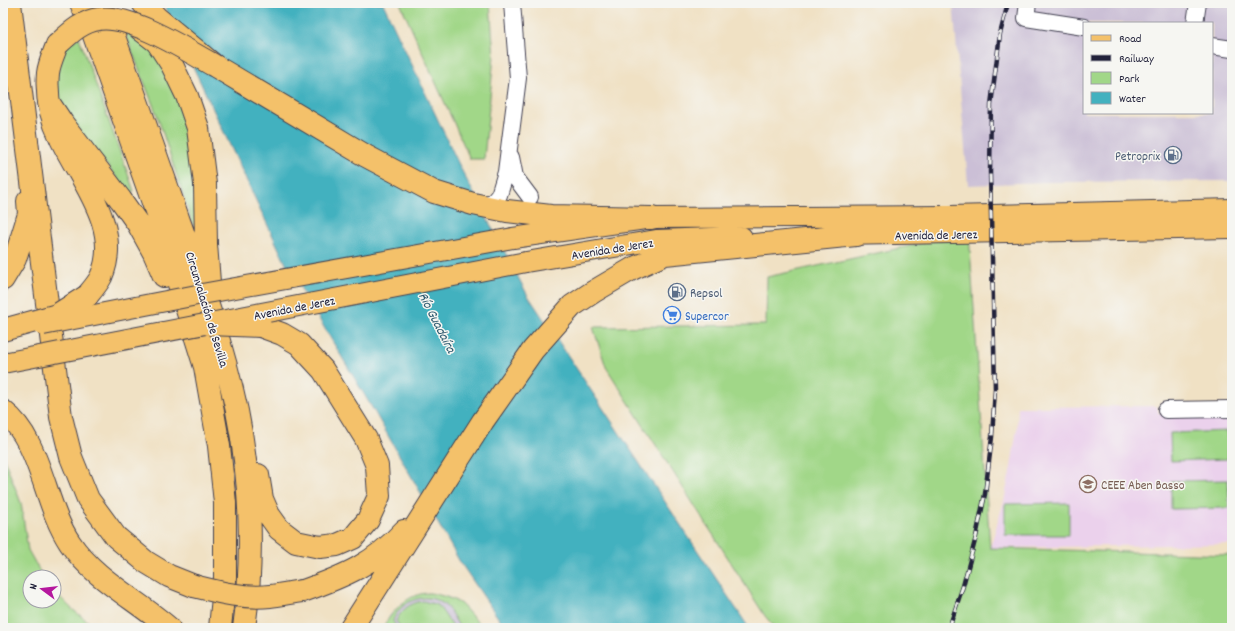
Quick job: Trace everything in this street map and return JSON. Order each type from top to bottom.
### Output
[{"type":"highway","points":[[10,3],[23,118],[39,228],[61,417],[71,457],[88,499],[116,537],[146,562],[169,576],[194,586],[240,596],[269,596],[303,590],[331,581],[360,568],[390,546],[433,498]]},
{"type":"highway","name":"Circunvalación de Sevilla","points":[[81,3],[91,27],[156,211],[205,367],[219,446],[225,503],[226,577],[220,628]]},
{"type":"highway","name":"Circunvalación de Sevilla","points":[[102,3],[156,154],[210,318],[237,410],[246,477],[249,525],[249,572],[244,628]]},
{"type":"highway","points":[[144,3],[157,18],[215,66]]},
{"type":"highway","points":[[3,330],[57,315],[87,296],[101,277],[107,256],[106,232],[100,212],[60,138],[49,103],[48,73],[57,44],[77,27],[99,19],[118,20],[136,25],[163,37],[215,66],[366,156],[434,192],[480,206],[507,211],[551,216],[652,218]]},
{"type":"highway","points":[[136,25],[157,42],[172,65],[198,128],[205,184],[206,244],[210,318],[260,326],[282,334],[299,344],[323,370],[366,439],[377,466],[379,496],[368,520],[353,538],[337,545],[320,547],[296,542],[279,529],[269,515],[262,499],[252,438],[237,410]]},
{"type":"highway","points":[[49,103],[80,148],[138,224],[154,253],[174,301],[219,446]]},
{"type":"highway","points":[[3,279],[15,259],[28,214],[23,118]]},
{"type":"highway","points":[[351,628],[417,527],[433,498],[483,421],[533,350],[572,306],[632,269],[665,254],[856,235]]},
{"type":"highway","points":[[3,411],[22,433],[34,456],[54,512],[63,532],[74,548],[85,562],[108,583],[169,628]]},
{"type":"main road","name":"Avenida de Jerez","points":[[3,333],[202,294],[513,238],[652,218],[949,216],[1232,210]]},
{"type":"main road","name":"Avenida de Jerez","points":[[3,363],[210,318],[656,240],[754,236],[1232,228]]},
{"type":"street","points":[[480,206],[493,202],[499,195],[506,172],[518,78],[512,3]]},
{"type":"street","points":[[1195,22],[1198,3]]},
{"type":"street","points":[[1027,10],[1083,27]]},
{"type":"street","points":[[1213,46],[1232,49]]},
{"type":"street","points":[[509,150],[515,177],[530,197]]},
{"type":"street","points":[[1166,410],[1232,409]]},
{"type":"shaded area","points":[[953,3],[1232,3],[1232,181],[1046,182],[968,185]]},
{"type":"shaded area","name":"CEEE Aben Basso","points":[[1157,406],[1159,414],[1232,414],[1232,544],[990,548],[1004,501],[1011,467],[1017,428],[1018,407]]},
{"type":"shaded area","points":[[430,593],[448,597],[457,601],[483,628],[382,628],[390,615],[402,603],[421,594]]},
{"type":"green space","points":[[400,3],[490,3],[494,56],[484,159],[470,159]]},
{"type":"green space","points":[[123,28],[152,43],[191,127],[200,247],[157,115]]},
{"type":"green space","points":[[79,37],[134,191],[129,193],[59,105],[55,79],[66,46]]},
{"type":"green space","points":[[969,233],[990,548],[1232,555],[1232,628],[775,628],[765,616],[606,367],[593,327],[766,325],[767,277]]},
{"type":"green space","points":[[1228,431],[1228,459],[1171,461],[1170,433]]},
{"type":"green space","points":[[3,456],[21,503],[28,550],[39,569],[22,569],[22,609],[62,609],[62,599],[96,628],[3,627],[3,523],[5,469],[3,469]]},
{"type":"green space","points":[[1228,480],[1229,508],[1171,509],[1171,481]]},
{"type":"green space","points":[[1069,503],[1069,535],[1005,535],[1005,504]]},
{"type":"green space","points":[[430,593],[446,597],[461,604],[483,628],[460,628],[445,605],[428,598],[420,598],[406,604],[396,614],[393,621],[397,628],[382,628],[396,609],[402,604],[414,596]]},
{"type":"green space","points":[[423,601],[438,605],[454,628],[401,628],[396,621],[401,613],[410,605]]},
{"type":"water","name":"Río Guadaíra","points":[[163,3],[383,3],[462,171],[527,294],[749,628],[505,628],[460,562],[374,411],[285,262]]},
{"type":"railway","points":[[949,628],[963,586],[976,537],[985,494],[992,437],[995,389],[990,172],[991,105],[1000,34],[1008,3]]},
{"type":"place","name":"Petroprix","points":[[1173,155]]},
{"type":"place","name":"Repsol","points":[[677,292]]},
{"type":"place","name":"Supercor","points":[[672,315]]},
{"type":"place","name":"CEEE Aben Basso","points":[[1088,484]]}]
